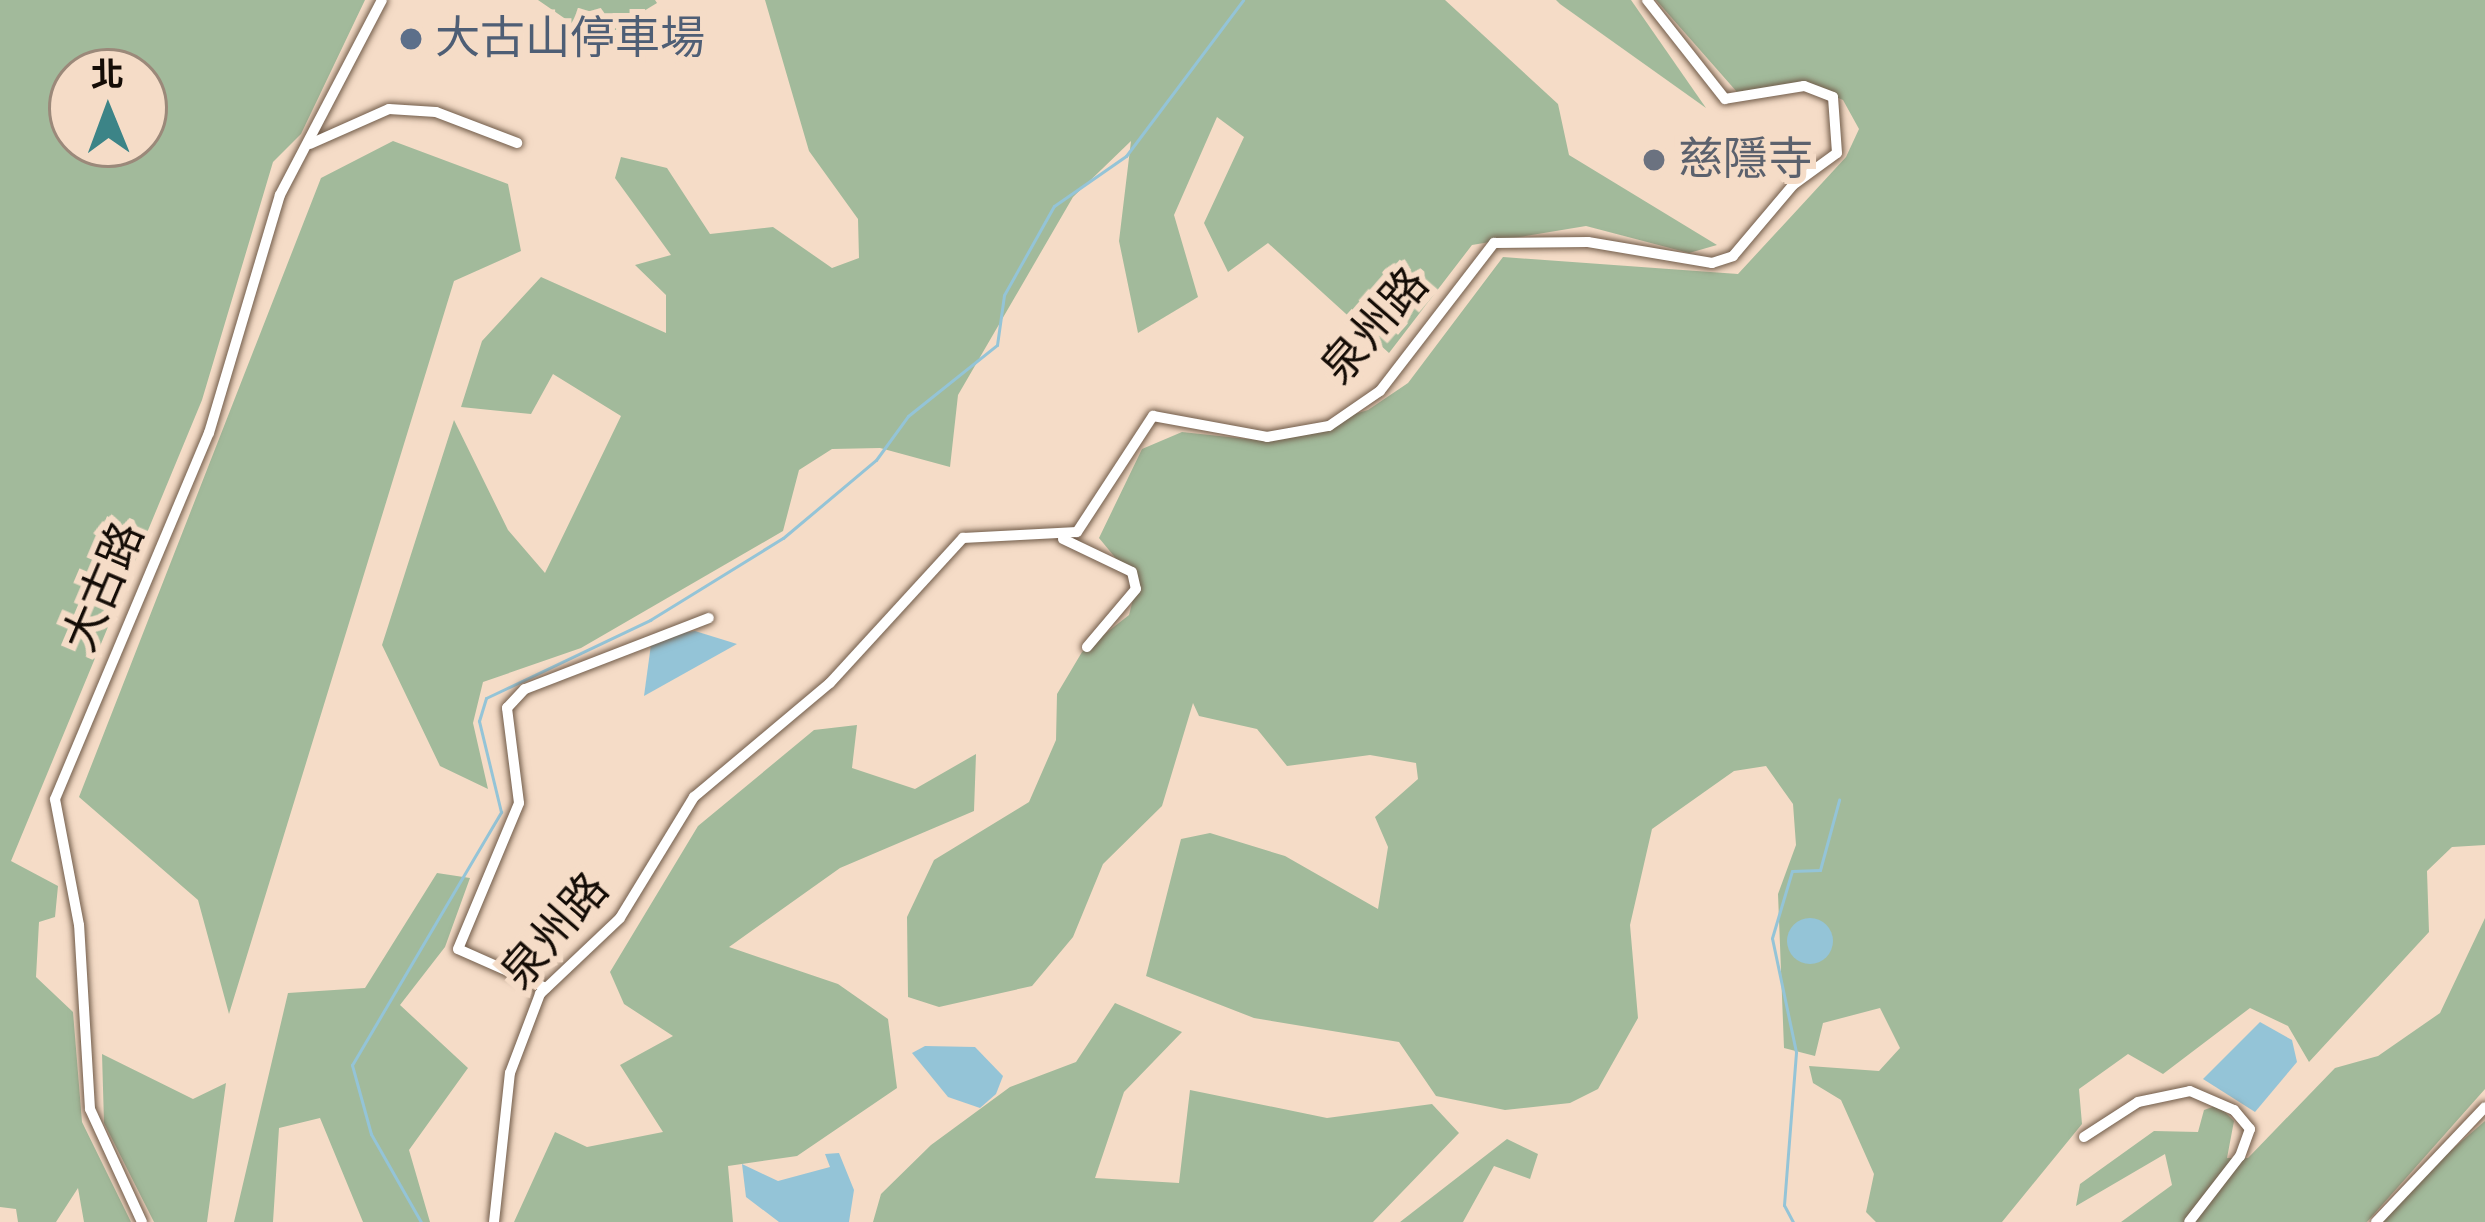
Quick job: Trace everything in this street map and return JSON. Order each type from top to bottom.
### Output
[{"type":"street","name":"大古路","points":[[142,1222],[90,1109],[79,925],[55,800],[209,433],[280,195],[382,0]]},
{"type":"street","name":"泉州路","points":[[494,1222],[516,1046],[546,988],[620,918],[694,796],[830,683],[963,538],[1063,539],[1085,524],[1147,419],[1291,437],[1353,412],[1494,243],[1588,242],[1692,264],[1733,256],[1793,184],[1837,153],[1839,112],[1804,86],[1725,99],[1647,0]]},
{"type":"street","points":[[307,145],[389,109],[436,112],[517,143]]},
{"type":"street","points":[[1063,539],[1132,572],[1136,589],[1087,647]]},
{"type":"street","points":[[546,988],[458,950],[519,803],[507,708],[525,689],[709,618]]},
{"type":"street","points":[[2084,1137],[2138,1102],[2190,1091],[2234,1110],[2250,1129],[2240,1156],[2189,1222]]},
{"type":"street","points":[[2376,1222],[2485,1107]]},
{"type":"green space","points":[[0,0],[365,0],[301,134],[273,162],[202,400],[11,861],[58,886],[55,917],[39,922],[36,977],[73,1012],[82,1122],[131,1222],[84,1222],[78,1188],[56,1222],[18,1222],[16,1209],[0,1207]]},
{"type":"green space","points":[[538,0],[657,3],[629,20],[633,47],[612,51]]},
{"type":"green space","points":[[765,0],[1445,0],[1558,104],[1569,155],[1717,245],[1689,253],[1586,226],[1472,245],[1389,353],[1268,243],[1228,272],[1204,223],[1244,137],[1217,117],[1174,215],[1198,297],[1138,333],[1119,241],[1131,141],[1073,197],[958,395],[950,467],[880,448],[832,449],[799,470],[783,531],[581,648],[483,682],[473,723],[488,789],[440,766],[382,645],[454,420],[508,530],[545,573],[621,416],[553,374],[531,414],[461,407],[482,341],[541,277],[666,333],[666,295],[635,265],[671,255],[615,178],[621,157],[667,168],[710,234],[773,227],[832,268],[859,258],[858,219],[809,151]]},
{"type":"green space","points":[[1556,0],[1631,0],[1706,108],[1560,4]]},
{"type":"green space","points":[[1656,0],[2485,0],[2485,845],[2452,847],[2427,871],[2429,932],[2309,1062],[2288,1026],[2250,1008],[2163,1074],[2128,1054],[2079,1089],[2082,1124],[2002,1222],[1876,1222],[1866,1212],[1874,1174],[1841,1100],[1813,1083],[1809,1066],[1879,1071],[1900,1048],[1880,1008],[1823,1023],[1815,1056],[1784,1048],[1778,894],[1796,845],[1793,804],[1766,766],[1734,771],[1652,829],[1630,925],[1638,1018],[1598,1089],[1570,1103],[1505,1110],[1436,1096],[1399,1042],[1254,1018],[1146,976],[1181,839],[1210,833],[1285,856],[1378,909],[1388,847],[1375,817],[1418,779],[1416,763],[1370,755],[1287,766],[1257,729],[1199,716],[1193,703],[1162,806],[1103,864],[1073,937],[1032,986],[939,1007],[908,997],[907,917],[934,860],[1029,802],[1056,740],[1057,694],[1082,652],[1129,615],[1137,584],[1099,538],[1142,449],[1182,432],[1266,441],[1368,410],[1408,383],[1503,257],[1738,274],[1846,157],[1859,129],[1843,100],[1812,87],[1737,92]]},
{"type":"green space","points":[[393,141],[508,184],[521,251],[454,281],[229,1014],[198,900],[79,797],[321,178]]},
{"type":"green space","points":[[857,725],[852,768],[915,789],[976,754],[974,811],[840,868],[729,947],[838,984],[888,1019],[897,1088],[797,1156],[728,1166],[733,1222],[514,1222],[555,1132],[587,1147],[663,1132],[620,1065],[673,1036],[624,1004],[610,972],[698,826],[814,730]]},
{"type":"green space","points":[[437,873],[470,878],[445,947],[400,1005],[468,1068],[409,1150],[430,1222],[363,1222],[320,1118],[279,1128],[273,1222],[234,1222],[288,993],[365,988]]},
{"type":"green space","points":[[2485,918],[2485,1089],[2367,1222],[2121,1222],[2172,1185],[2165,1154],[2076,1206],[2080,1184],[2154,1131],[2198,1132],[2204,1110],[2218,1105],[2234,1121],[2227,1158],[2248,1158],[2335,1068],[2378,1056],[2440,1013]]},
{"type":"green space","points":[[1115,1003],[1182,1032],[1124,1092],[1095,1178],[1179,1183],[1190,1090],[1327,1118],[1432,1104],[1459,1133],[1373,1222],[873,1222],[881,1194],[931,1145],[1010,1087],[1076,1062]]},
{"type":"green space","points":[[102,1054],[193,1099],[226,1083],[207,1222],[154,1222],[104,1123]]},
{"type":"green space","points":[[2485,1121],[2485,1222],[2383,1222],[2426,1172]]},
{"type":"green space","points":[[1507,1139],[1538,1154],[1530,1179],[1494,1166],[1463,1222],[1400,1222]]},
{"type":"water","points":[[695,631],[737,644],[644,696],[652,637]]},
{"type":"water","points":[[1810,918],[1827,924],[1833,941],[1827,958],[1810,964],[1793,958],[1787,941],[1793,924]]},
{"type":"water","points":[[2260,1022],[2292,1040],[2297,1062],[2255,1112],[2203,1079]]},
{"type":"water","points":[[925,1046],[975,1047],[1003,1076],[996,1094],[980,1108],[948,1097],[912,1053]]},
{"type":"water","points":[[839,1153],[854,1190],[849,1222],[779,1222],[746,1197],[742,1164],[778,1181],[830,1167],[825,1154]]},
{"type":"waterway","points":[[421,1222],[371,1134],[352,1065],[501,812],[479,721],[486,698],[650,620],[783,538],[876,460],[908,416],[997,345],[1004,295],[1054,206],[1126,156],[1243,0]]},
{"type":"waterway","points":[[1793,1222],[1784,1205],[1796,1052],[1772,938],[1792,871],[1820,870],[1839,800]]},
{"type":"place","name":"大古山停車場","points":[[411,39]]},
{"type":"place","name":"慈隱寺","points":[[1654,160]]}]
